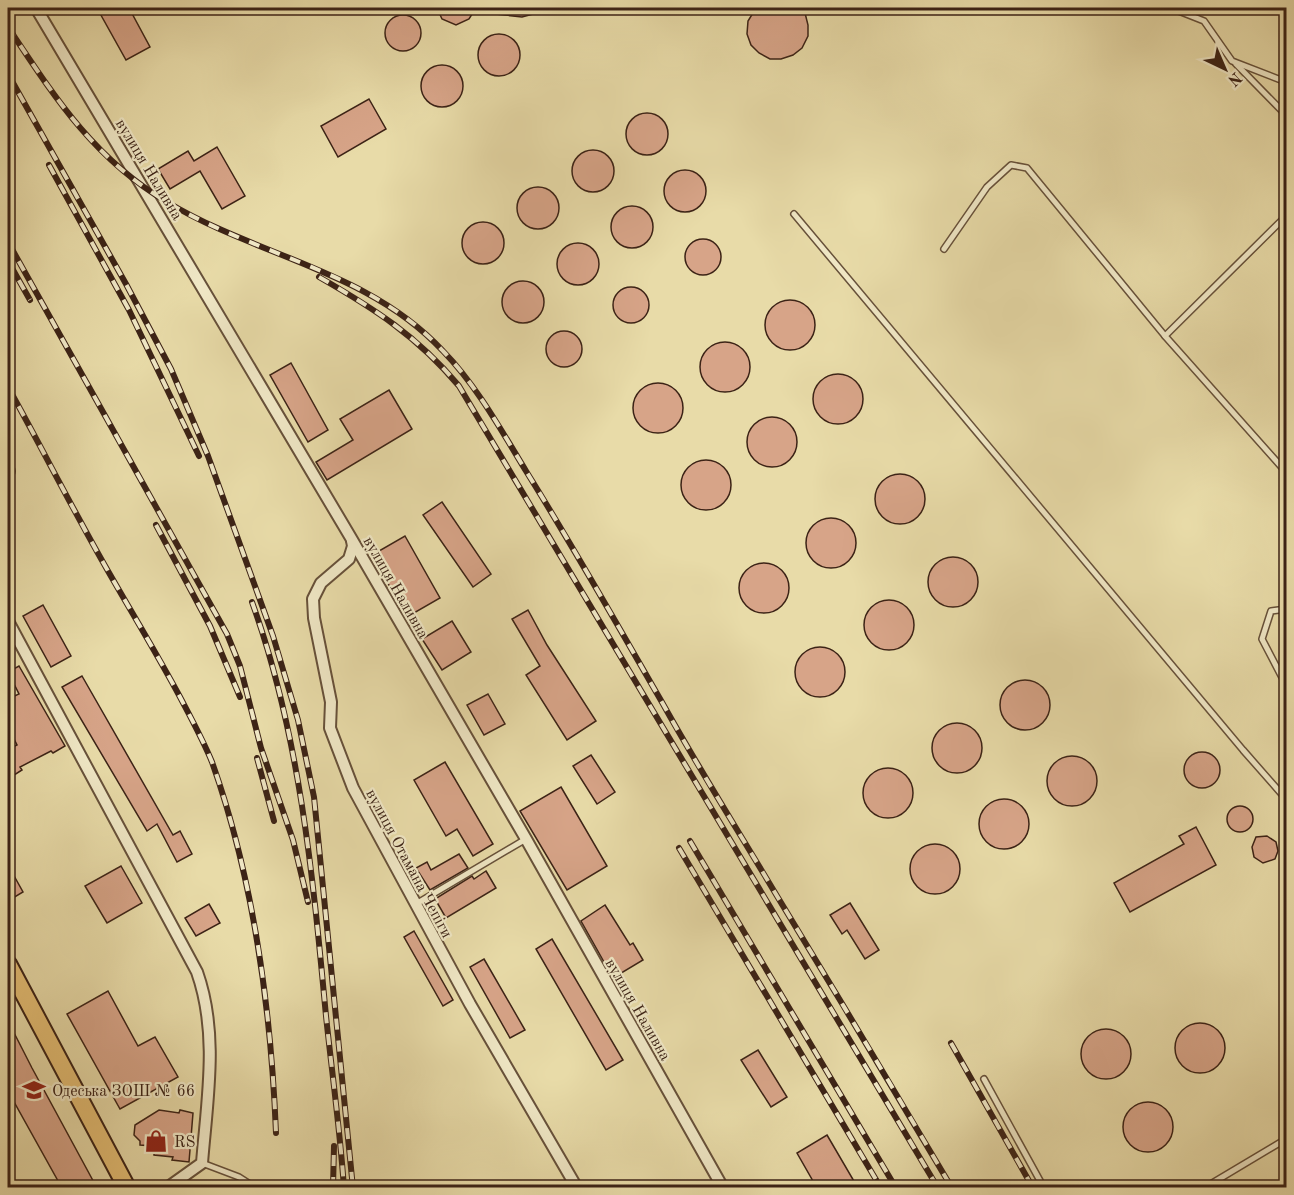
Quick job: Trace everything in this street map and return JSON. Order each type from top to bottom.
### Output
[{"type":"main road","points":[[8,964],[127,1188]]},
{"type":"street","name":"вулиця Наливна","points":[[36,8],[351,538],[526,839],[723,1188]]},
{"type":"street","name":"вулиця Отамана Чепіги","points":[[351,538],[353,546],[349,559],[321,583],[313,599],[314,618],[331,702],[330,728],[353,788],[470,1004],[577,1188]]},
{"type":"street","points":[[8,621],[197,972],[207,1011],[211,1049],[202,1163],[167,1188]]},
{"type":"lane","points":[[1171,8],[1204,21],[1232,61],[1287,115]]},
{"type":"lane","points":[[1232,61],[1287,82]]},
{"type":"lane","points":[[944,249],[987,187],[1011,165],[1027,168],[1165,336],[1287,472]]},
{"type":"lane","points":[[794,214],[1243,750],[1287,799]]},
{"type":"lane","points":[[1165,336],[1287,216]]},
{"type":"lane","points":[[1287,609],[1271,611],[1262,639],[1287,685]]},
{"type":"lane","points":[[416,904],[526,839]]},
{"type":"lane","points":[[984,1079],[1044,1188]]},
{"type":"lane","points":[[1204,1188],[1287,1139]]},
{"type":"lane","points":[[202,1163],[239,1177],[256,1188]]},
{"type":"building","points":[[97,8],[129,8],[150,47],[126,60]]},
{"type":"building","points":[[437,8],[476,8],[469,19],[456,25],[442,19]]},
{"type":"building","points":[[497,8],[545,8],[545,11],[522,17],[496,14]]},
{"type":"building","points":[[756,8],[800,8],[805,13],[808,25],[808,36],[802,48],[793,55],[781,59],[770,59],[759,53],[751,45],[747,34],[748,21]]},
{"type":"building","points":[[403,15],[416,20],[421,33],[416,46],[403,51],[390,46],[385,33],[390,20]]},
{"type":"building","points":[[499,34],[507,35],[514,40],[519,47],[519,63],[514,70],[507,75],[499,76],[491,75],[484,70],[479,63],[478,55],[479,47],[484,40],[491,35]]},
{"type":"building","points":[[442,65],[450,66],[457,71],[462,78],[462,94],[457,101],[450,106],[442,107],[434,106],[427,101],[422,94],[421,86],[422,78],[427,71],[434,66]]},
{"type":"building","points":[[369,99],[386,129],[338,157],[321,126]]},
{"type":"building","points":[[647,113],[655,114],[662,119],[667,126],[667,142],[662,149],[655,154],[647,155],[639,154],[632,149],[627,142],[626,134],[627,126],[632,119],[639,114]]},
{"type":"building","points":[[217,147],[245,196],[222,209],[200,171],[170,189],[158,169],[188,151],[194,161]]},
{"type":"building","points":[[593,150],[601,151],[608,156],[613,163],[613,179],[608,186],[601,191],[593,192],[585,191],[578,186],[573,179],[572,171],[573,163],[578,156],[585,151]]},
{"type":"building","points":[[685,170],[693,171],[700,176],[705,183],[705,199],[700,206],[693,211],[685,212],[677,211],[670,206],[665,199],[664,191],[665,183],[670,176],[677,171]]},
{"type":"building","points":[[538,187],[546,188],[553,193],[558,200],[558,216],[553,223],[546,228],[538,229],[530,228],[523,223],[518,216],[517,208],[518,200],[523,193],[530,188]]},
{"type":"building","points":[[632,206],[640,207],[647,212],[652,219],[652,235],[647,242],[640,247],[632,248],[624,247],[617,242],[612,235],[611,227],[612,219],[617,212],[624,207]]},
{"type":"building","points":[[483,222],[491,223],[498,228],[503,235],[503,251],[498,258],[491,263],[483,264],[475,263],[468,258],[463,251],[462,243],[463,235],[468,228],[475,223]]},
{"type":"building","points":[[703,239],[716,244],[721,257],[716,270],[703,275],[690,270],[685,257],[690,244]]},
{"type":"building","points":[[578,243],[586,244],[593,249],[598,256],[598,272],[593,279],[586,284],[578,285],[570,284],[563,279],[558,272],[557,264],[558,256],[563,249],[570,244]]},
{"type":"building","points":[[523,281],[531,282],[538,287],[543,294],[543,310],[538,317],[531,322],[523,323],[515,322],[508,317],[503,310],[502,302],[503,294],[508,287],[515,282]]},
{"type":"building","points":[[631,287],[644,292],[649,305],[644,318],[631,323],[618,318],[613,305],[618,292]]},
{"type":"building","points":[[785,300],[795,300],[808,307],[815,320],[815,330],[808,343],[795,350],[785,350],[776,346],[769,339],[765,330],[765,320],[769,311],[776,304]]},
{"type":"building","points":[[564,331],[577,336],[582,349],[577,362],[564,367],[551,362],[546,349],[551,336]]},
{"type":"building","points":[[720,342],[730,342],[743,349],[750,362],[750,372],[743,385],[730,392],[720,392],[711,388],[704,381],[700,372],[700,362],[704,353],[711,346]]},
{"type":"building","points":[[291,363],[328,430],[308,442],[270,375]]},
{"type":"building","points":[[833,374],[843,374],[856,381],[863,394],[863,404],[856,417],[843,424],[833,424],[824,420],[817,413],[813,404],[813,394],[817,385],[824,378]]},
{"type":"building","points":[[653,383],[663,383],[676,390],[683,403],[683,413],[676,426],[663,433],[653,433],[644,429],[637,422],[633,413],[633,403],[637,394],[644,387]]},
{"type":"building","points":[[389,390],[412,429],[327,480],[316,462],[353,440],[340,419]]},
{"type":"building","points":[[767,417],[777,417],[790,424],[797,437],[797,447],[790,460],[777,467],[767,467],[758,463],[751,456],[747,447],[747,437],[751,428],[758,421]]},
{"type":"building","points":[[701,460],[711,460],[724,467],[731,480],[731,490],[724,503],[711,510],[701,510],[692,506],[685,499],[681,490],[681,480],[685,471],[692,464]]},
{"type":"building","points":[[895,474],[905,474],[918,481],[925,494],[925,504],[918,517],[905,524],[895,524],[886,520],[879,513],[875,504],[875,494],[879,485],[886,478]]},
{"type":"building","points":[[442,502],[491,574],[473,587],[423,515]]},
{"type":"building","points":[[826,518],[836,518],[849,525],[856,538],[856,548],[849,561],[836,568],[826,568],[817,564],[810,557],[806,548],[806,538],[810,529],[817,522]]},
{"type":"building","points":[[405,536],[440,598],[407,617],[372,555]]},
{"type":"building","points":[[948,557],[958,557],[971,564],[978,577],[978,587],[971,600],[958,607],[948,607],[939,603],[932,596],[928,587],[928,577],[932,568],[939,561]]},
{"type":"building","points":[[759,563],[769,563],[782,570],[789,583],[789,593],[782,606],[769,613],[759,613],[750,609],[743,602],[739,593],[739,583],[743,574],[750,567]]},
{"type":"building","points":[[884,600],[894,600],[907,607],[914,620],[914,630],[907,643],[894,650],[884,650],[875,646],[868,639],[864,630],[864,620],[868,611],[875,604]]},
{"type":"building","points":[[43,605],[71,656],[51,667],[23,616]]},
{"type":"building","points":[[528,610],[547,645],[596,721],[567,740],[526,675],[540,666],[512,619]]},
{"type":"building","points":[[452,621],[471,652],[442,670],[422,639]]},
{"type":"building","points":[[815,647],[825,647],[838,654],[845,667],[845,677],[838,690],[825,697],[815,697],[806,693],[799,686],[795,677],[795,667],[799,658],[806,651]]},
{"type":"building","points":[[19,666],[65,746],[20,767],[22,770],[8,779],[8,757],[13,753],[11,748],[17,745],[8,727],[8,699],[19,694],[8,672]]},
{"type":"building","points":[[82,676],[173,835],[180,831],[192,854],[177,862],[157,824],[147,831],[62,687]]},
{"type":"building","points":[[1020,680],[1030,680],[1043,687],[1050,700],[1050,710],[1043,723],[1030,730],[1020,730],[1011,726],[1004,719],[1000,710],[1000,700],[1004,691],[1011,684]]},
{"type":"building","points":[[488,694],[505,724],[484,735],[467,705]]},
{"type":"building","points":[[952,723],[962,723],[975,730],[982,743],[982,753],[975,766],[962,773],[952,773],[943,769],[936,762],[932,753],[932,743],[936,734],[943,727]]},
{"type":"building","points":[[1202,752],[1215,757],[1220,770],[1215,783],[1202,788],[1189,783],[1184,770],[1189,757]]},
{"type":"building","points":[[591,755],[615,792],[597,804],[573,766]]},
{"type":"building","points":[[1067,756],[1077,756],[1090,763],[1097,776],[1097,786],[1090,799],[1077,806],[1067,806],[1058,802],[1051,795],[1047,786],[1047,776],[1051,767],[1058,760]]},
{"type":"building","points":[[445,762],[493,844],[473,856],[457,829],[446,836],[414,780]]},
{"type":"building","points":[[883,768],[893,768],[906,775],[913,788],[913,798],[906,811],[893,818],[883,818],[874,814],[867,807],[863,798],[863,788],[867,779],[874,772]]},
{"type":"building","points":[[561,787],[607,866],[567,890],[520,811]]},
{"type":"building","points":[[999,799],[1009,799],[1022,806],[1029,819],[1029,829],[1022,842],[1009,849],[999,849],[990,845],[983,838],[979,829],[979,819],[983,810],[990,803]]},
{"type":"building","points":[[1240,806],[1249,810],[1253,819],[1249,828],[1240,832],[1231,828],[1227,819],[1231,810]]},
{"type":"building","points":[[1196,827],[1216,865],[1130,912],[1114,883],[1184,844],[1179,836]]},
{"type":"building","points":[[1267,836],[1276,842],[1278,851],[1275,859],[1263,863],[1254,857],[1252,847],[1256,837]]},
{"type":"building","points":[[930,844],[940,844],[953,851],[960,864],[960,874],[953,887],[940,894],[930,894],[921,890],[914,883],[910,874],[910,864],[914,855],[921,848]]},
{"type":"building","points":[[459,854],[468,868],[430,890],[416,868],[427,862],[431,870]]},
{"type":"building","points":[[8,865],[23,892],[8,901]]},
{"type":"building","points":[[121,866],[142,903],[107,923],[85,886]]},
{"type":"building","points":[[486,871],[496,888],[446,918],[435,899],[472,876],[474,879]]},
{"type":"building","points":[[850,903],[879,950],[865,959],[847,930],[842,934],[830,915]]},
{"type":"building","points":[[209,904],[220,923],[196,936],[185,918]]},
{"type":"building","points":[[605,905],[630,945],[633,943],[643,960],[613,978],[581,921]]},
{"type":"building","points":[[414,931],[453,1000],[443,1006],[404,937]]},
{"type":"building","points":[[552,939],[623,1060],[606,1070],[536,949]]},
{"type":"building","points":[[484,959],[525,1030],[510,1038],[470,967]]},
{"type":"building","points":[[108,991],[138,1046],[155,1037],[178,1077],[120,1109],[67,1014]]},
{"type":"building","points":[[8,1021],[97,1188],[62,1188],[8,1091]]},
{"type":"building","points":[[1195,1023],[1205,1023],[1218,1030],[1225,1043],[1225,1053],[1218,1066],[1205,1073],[1195,1073],[1186,1069],[1179,1062],[1175,1053],[1175,1043],[1179,1034],[1186,1027]]},
{"type":"building","points":[[1101,1029],[1111,1029],[1124,1036],[1131,1049],[1131,1059],[1124,1072],[1111,1079],[1101,1079],[1092,1075],[1085,1068],[1081,1059],[1081,1049],[1085,1040],[1092,1033]]},
{"type":"building","points":[[758,1050],[787,1097],[771,1107],[741,1060]]},
{"type":"building","points":[[1143,1102],[1153,1102],[1166,1109],[1173,1122],[1173,1132],[1166,1145],[1153,1152],[1143,1152],[1134,1148],[1127,1141],[1123,1132],[1123,1122],[1127,1113],[1134,1106]]},
{"type":"building","points":[[159,1110],[179,1113],[180,1110],[193,1113],[189,1162],[154,1155],[154,1146],[140,1145],[140,1141],[134,1135],[135,1125]]},
{"type":"building","points":[[827,1135],[858,1188],[817,1188],[797,1153]]},
{"type":"railway","points":[[8,27],[77,124],[117,166],[141,185],[202,221],[347,283],[381,301],[413,324],[443,351],[467,379],[488,409],[596,587],[705,776],[952,1188]]},
{"type":"railway","points":[[8,74],[171,369],[208,456],[273,636],[298,720],[314,797],[353,1188]]},
{"type":"railway","points":[[49,165],[129,310],[199,456]]},
{"type":"railway","points":[[8,242],[227,634],[240,666],[261,748],[293,840],[308,902]]},
{"type":"railway","points":[[8,261],[30,300]]},
{"type":"railway","points":[[319,277],[359,300],[411,338],[459,386],[938,1188]]},
{"type":"railway","points":[[8,387],[95,548],[171,681],[212,762],[239,852],[258,945],[270,1039],[276,1133]]},
{"type":"railway","points":[[156,525],[210,626],[240,697]]},
{"type":"railway","points":[[252,602],[282,703],[302,807],[316,911],[344,1188]]},
{"type":"railway","points":[[257,758],[274,821]]},
{"type":"railway","points":[[690,841],[896,1188]]},
{"type":"railway","points":[[679,848],[881,1188]]},
{"type":"railway","points":[[951,1043],[1033,1188]]},
{"type":"railway","points":[[333,1188],[334,1146]]},
{"type":"place","name":"Одеська ЗОШ № 66","points":[[34,1090]]},
{"type":"place","name":"RS","points":[[156,1141]]}]
